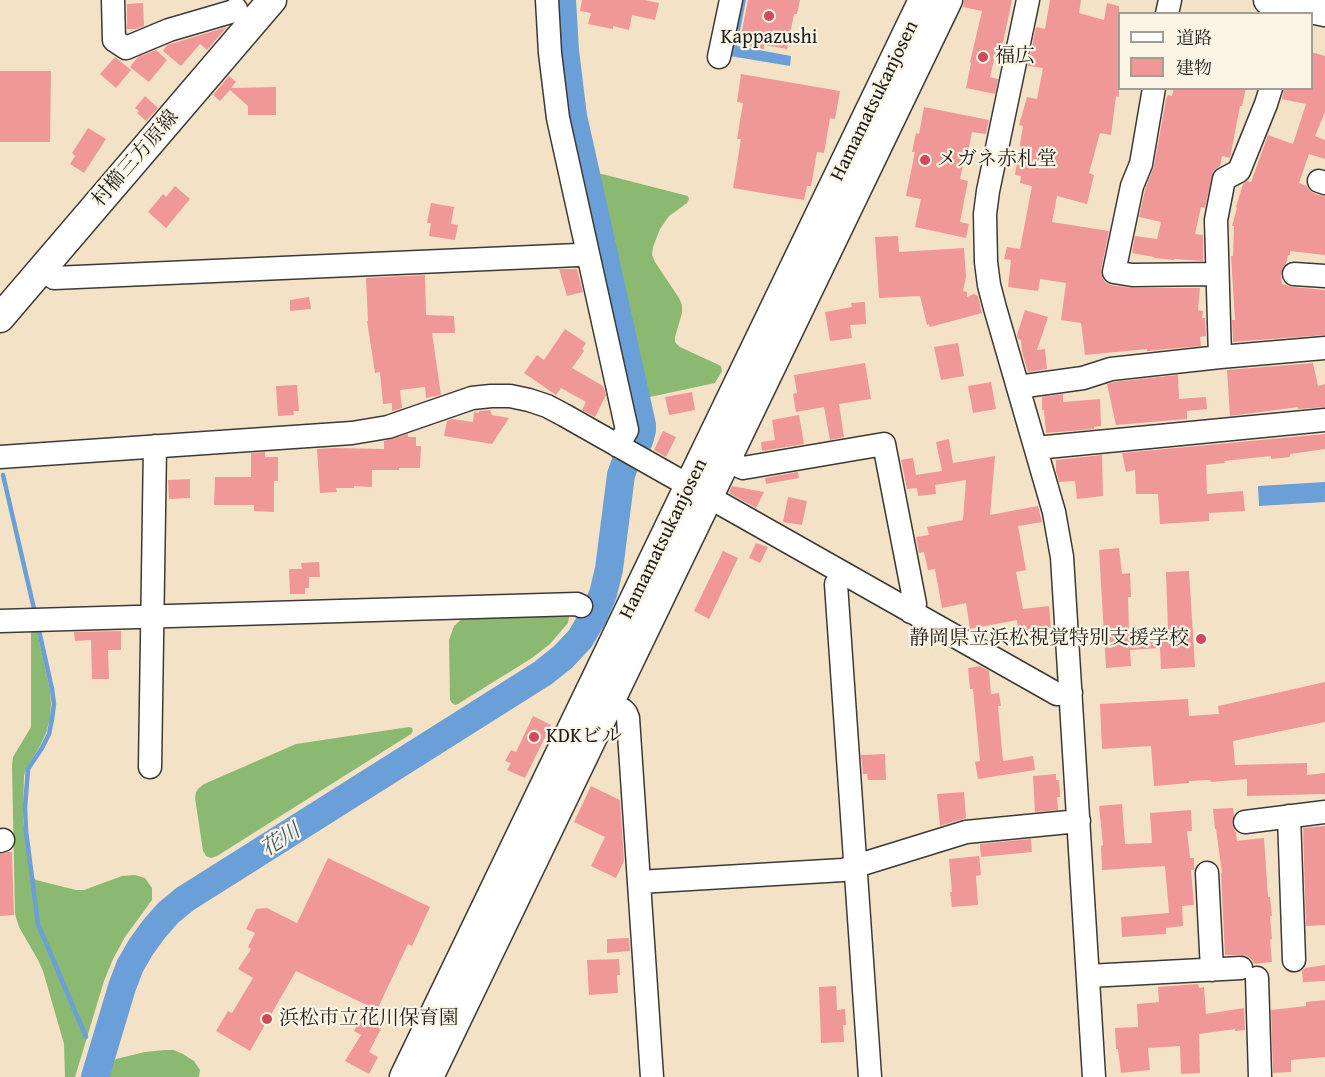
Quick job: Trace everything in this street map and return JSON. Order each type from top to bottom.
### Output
[{"type":"main road","name":"村櫛三方原線","points":[[0,316],[42,268],[243,10],[272,0]]},
{"type":"main road","name":"Hamamatsukanjosen","points":[[429,1077],[609,704],[699,492],[923,0]]},
{"type":"main road","name":"Hamamatsukanjosen","points":[[404,1077],[699,492],[726,460],[948,0]]},
{"type":"street","points":[[113,0],[114,40],[126,48],[169,30],[243,10]]},
{"type":"street","points":[[547,0],[550,53],[558,118],[627,430],[618,446]]},
{"type":"street","points":[[719,57],[731,0]]},
{"type":"street","points":[[1028,0],[988,190],[985,238],[989,285],[994,308],[1054,512],[1062,557],[1094,1077]]},
{"type":"street","points":[[1154,90],[1141,164],[1132,186],[1114,272],[1132,275],[1217,274]]},
{"type":"street","points":[[1220,357],[1216,220],[1224,178],[1239,171],[1270,90]]},
{"type":"street","points":[[42,268],[54,278],[587,253]]},
{"type":"street","points":[[1294,274],[1325,276]]},
{"type":"street","points":[[1018,387],[1083,378],[1112,369],[1325,348]]},
{"type":"street","points":[[0,457],[370,431],[463,401],[491,396],[510,396],[529,400],[547,406],[1057,694],[1071,693]]},
{"type":"street","points":[[1036,448],[1325,420]]},
{"type":"street","points":[[726,460],[743,468],[884,444],[915,604],[911,612]]},
{"type":"street","points":[[150,767],[155,447]]},
{"type":"street","points":[[843,573],[836,584],[870,1077]]},
{"type":"street","points":[[0,621],[577,604],[581,606]]},
{"type":"street","points":[[609,704],[623,710],[628,718],[652,1077]]},
{"type":"street","points":[[1245,822],[1325,812]]},
{"type":"street","points":[[1288,816],[1294,960]]},
{"type":"street","points":[[639,882],[843,870],[966,832],[1079,821]]},
{"type":"street","points":[[1207,873],[1212,970]]},
{"type":"street","points":[[1088,976],[1212,970],[1249,973],[1260,1077]]},
{"type":"green space","points":[[598,174],[688,196],[687,203],[669,216],[660,229],[652,255],[682,305],[675,342],[680,347],[721,366],[722,371],[715,383],[650,397],[643,395],[594,181]]},
{"type":"green space","points":[[566,611],[569,617],[568,623],[550,644],[532,658],[458,704],[452,703],[450,700],[449,640],[454,626],[464,617]]},
{"type":"green space","points":[[31,629],[37,631],[51,704],[46,733],[24,776],[23,819],[30,875],[36,880],[84,890],[122,876],[135,875],[145,878],[152,888],[152,900],[125,937],[104,981],[75,1077],[65,1077],[64,1044],[43,971],[19,927],[15,914],[12,766],[13,757],[31,727]]},
{"type":"green space","points":[[409,727],[413,731],[411,734],[217,856],[211,858],[206,856],[203,851],[195,798],[196,792],[204,784],[296,744]]},
{"type":"green space","points":[[174,1050],[194,1061],[200,1070],[199,1077],[103,1077],[109,1064],[116,1059]]},
{"type":"water","points":[[738,0],[746,0],[737,46],[791,56],[790,66],[724,55]]},
{"type":"water","points":[[1325,482],[1325,502],[1259,506],[1258,486]]},
{"type":"building","points":[[582,0],[645,0],[659,3],[655,20],[632,15],[629,30],[588,24],[591,13],[580,11]]},
{"type":"building","points":[[748,0],[800,0],[797,14],[794,14],[787,49],[764,45],[764,49],[750,47],[751,42],[740,40]]},
{"type":"building","points":[[964,0],[1012,0],[1001,52],[996,51],[990,77],[998,79],[995,94],[966,88],[982,11],[963,7]]},
{"type":"building","points":[[1050,0],[1081,0],[1079,13],[1104,20],[1107,3],[1119,6],[1119,97],[1116,96],[1111,135],[1100,133],[1089,173],[1094,175],[1087,204],[1057,196],[1052,222],[1109,231],[1101,270],[1105,282],[1111,285],[1132,288],[1200,288],[1198,310],[1203,311],[1202,318],[1205,318],[1206,336],[1200,337],[1201,346],[1085,355],[1081,323],[1061,320],[1066,283],[1040,279],[1038,291],[1008,287],[1011,260],[1004,259],[1007,247],[1020,249],[1032,186],[1020,183],[1021,176],[1015,175],[1023,126],[1019,125],[1027,97],[1037,99],[1043,68],[1028,66],[1036,27],[1045,29]]},
{"type":"building","points":[[143,3],[144,26],[127,29],[127,4]]},
{"type":"building","points":[[227,27],[207,50],[200,44],[181,66],[163,51],[167,45]]},
{"type":"building","points":[[156,50],[167,60],[149,82],[130,67],[138,57]]},
{"type":"building","points":[[1313,53],[1325,56],[1325,112],[1315,136],[1325,140],[1325,159],[1309,154],[1299,183],[1307,186],[1315,194],[1325,196],[1325,255],[1290,251],[1281,274],[1282,284],[1325,290],[1325,335],[1233,342],[1232,320],[1235,320],[1231,256],[1233,256],[1234,226],[1232,226],[1243,184],[1247,181],[1251,182],[1268,135],[1293,144],[1306,104],[1282,99],[1284,90],[1313,90]]},
{"type":"building","points":[[115,57],[131,70],[116,88],[100,74]]},
{"type":"building","points":[[0,71],[51,71],[50,142],[0,142]]},
{"type":"building","points":[[741,74],[840,91],[835,119],[830,118],[824,153],[817,152],[811,186],[807,186],[804,200],[733,188],[741,139],[737,139],[743,103],[737,102]]},
{"type":"building","points":[[229,76],[236,82],[231,88],[276,87],[276,115],[248,115],[248,106],[230,90],[220,101],[213,95]]},
{"type":"building","points":[[1174,90],[1246,90],[1242,106],[1240,106],[1230,158],[1222,156],[1220,166],[1213,171],[1205,208],[1201,207],[1195,234],[1203,235],[1203,261],[1154,258],[1132,253],[1135,236],[1157,239],[1161,222],[1139,217],[1145,190],[1154,166],[1166,99],[1168,95],[1172,96]]},
{"type":"building","points":[[145,96],[158,108],[146,121],[135,108]]},
{"type":"building","points":[[924,107],[989,120],[986,134],[972,132],[960,179],[968,181],[960,222],[969,224],[966,238],[915,227],[921,199],[906,196],[915,152],[912,152],[916,133],[919,134]]},
{"type":"building","points":[[88,128],[106,139],[84,173],[70,164],[75,156],[72,153]]},
{"type":"building","points":[[175,186],[190,199],[166,228],[148,212],[163,194],[166,197]]},
{"type":"building","points":[[431,203],[454,207],[451,224],[458,225],[455,240],[429,236],[431,223],[427,223]]},
{"type":"building","points":[[898,236],[899,252],[964,248],[966,277],[963,291],[967,292],[967,297],[974,294],[978,296],[982,313],[930,327],[929,324],[927,325],[920,296],[879,298],[875,237]]},
{"type":"building","points":[[559,269],[577,269],[583,292],[567,296]]},
{"type":"building","points":[[425,275],[426,315],[454,316],[455,333],[432,333],[441,395],[426,398],[425,387],[400,390],[402,408],[392,411],[392,403],[383,404],[380,372],[375,373],[367,321],[366,278]]},
{"type":"building","points":[[309,297],[311,309],[290,311],[290,300]]},
{"type":"building","points":[[865,302],[866,324],[850,325],[852,338],[830,341],[825,312],[852,307],[851,303]]},
{"type":"building","points":[[1025,310],[1048,317],[1037,350],[1045,349],[1047,369],[1028,372],[1021,340],[1017,335]]},
{"type":"building","points":[[565,329],[586,343],[582,349],[584,351],[572,368],[603,386],[606,395],[595,417],[582,410],[586,402],[561,388],[556,395],[524,373],[537,355],[544,360]]},
{"type":"building","points":[[958,343],[964,376],[941,380],[934,347]]},
{"type":"building","points":[[865,363],[871,399],[839,404],[844,437],[830,440],[824,407],[796,412],[793,394],[797,393],[794,375]]},
{"type":"building","points":[[1313,363],[1318,386],[1325,384],[1325,407],[1298,409],[1298,407],[1230,416],[1227,370]]},
{"type":"building","points":[[1178,375],[1179,399],[1206,397],[1207,409],[1187,411],[1187,419],[1116,425],[1107,384]]},
{"type":"building","points":[[991,382],[996,409],[973,413],[968,386]]},
{"type":"building","points":[[297,385],[299,411],[293,411],[294,415],[278,416],[276,386]]},
{"type":"building","points":[[692,392],[695,410],[669,415],[665,397]]},
{"type":"building","points":[[1063,394],[1063,402],[1100,399],[1101,426],[1094,427],[1094,429],[1046,433],[1042,397]]},
{"type":"building","points":[[490,410],[492,415],[509,418],[492,444],[444,436],[447,421],[452,419],[473,422],[474,412]]},
{"type":"building","points":[[799,415],[804,444],[762,451],[761,442],[775,440],[772,420]]},
{"type":"building","points":[[663,431],[676,437],[666,457],[654,450]]},
{"type":"building","points":[[408,434],[408,437],[416,437],[416,446],[421,446],[420,468],[372,470],[372,487],[336,488],[337,492],[320,493],[317,449],[384,449],[384,441]]},
{"type":"building","points":[[1325,434],[1325,449],[1290,454],[1290,457],[1271,459],[1271,456],[1206,465],[1207,494],[1243,491],[1245,511],[1209,513],[1209,521],[1160,524],[1158,494],[1136,494],[1135,470],[1126,472],[1122,453]]},
{"type":"building","points":[[949,439],[953,463],[995,456],[990,515],[1038,506],[1042,522],[1018,526],[1026,570],[1016,572],[1023,609],[1049,606],[1051,628],[1018,631],[1017,620],[970,629],[966,603],[942,608],[935,569],[928,570],[924,552],[919,553],[916,537],[929,535],[927,527],[963,520],[966,480],[935,485],[936,494],[918,496],[917,488],[907,489],[901,460],[913,458],[916,475],[942,471],[936,442]]},
{"type":"building","points":[[265,452],[265,457],[278,457],[278,481],[274,481],[274,512],[254,511],[254,505],[214,505],[215,477],[251,477],[251,453]]},
{"type":"building","points":[[1102,455],[1103,496],[1077,499],[1075,481],[1059,482],[1056,460]]},
{"type":"building","points":[[798,472],[799,478],[766,484],[765,478]]},
{"type":"building","points":[[190,479],[190,498],[169,499],[168,480]]},
{"type":"building","points":[[732,486],[764,492],[756,508],[729,493]]},
{"type":"building","points":[[788,497],[807,501],[802,525],[783,522]]},
{"type":"building","points":[[756,543],[768,547],[760,563],[749,558]]},
{"type":"building","points":[[1119,548],[1122,574],[1130,573],[1129,631],[1168,630],[1166,572],[1189,571],[1195,667],[1161,669],[1160,648],[1130,650],[1131,666],[1106,668],[1099,550]]},
{"type":"building","points":[[723,551],[738,558],[709,619],[694,611]]},
{"type":"building","points":[[319,562],[320,577],[309,577],[309,588],[305,588],[305,594],[290,594],[289,569],[302,569],[301,563]]},
{"type":"building","points":[[121,631],[121,650],[108,650],[109,679],[92,679],[91,640],[75,641],[74,632]]},
{"type":"building","points":[[980,666],[989,671],[991,694],[999,693],[1003,761],[1033,756],[1035,770],[978,779],[975,762],[980,761],[973,689],[970,689],[968,668]]},
{"type":"building","points":[[1325,682],[1325,722],[1233,741],[1235,765],[1307,763],[1307,775],[1325,773],[1325,794],[1247,796],[1247,779],[1189,781],[1189,783],[1154,786],[1151,746],[1102,749],[1100,704],[1188,699],[1189,716],[1219,714],[1218,706]]},
{"type":"building","name":"KDKビル","points":[[533,716],[551,725],[525,778],[507,770],[511,763],[505,761],[511,750],[516,752]]},
{"type":"building","points":[[885,754],[886,780],[868,780],[867,774],[863,774],[861,755]]},
{"type":"building","points":[[1056,774],[1056,780],[1059,780],[1060,797],[1057,797],[1058,810],[1035,812],[1033,776]]},
{"type":"building","points":[[591,786],[620,800],[624,861],[616,878],[591,866],[605,837],[574,822]]},
{"type":"building","points":[[964,792],[966,818],[940,826],[937,794]]},
{"type":"building","points":[[1122,804],[1125,844],[1152,843],[1150,813],[1191,810],[1192,831],[1187,831],[1190,858],[1194,858],[1194,870],[1191,870],[1194,905],[1182,906],[1183,926],[1166,928],[1166,934],[1122,937],[1121,917],[1169,913],[1165,866],[1102,870],[1101,846],[1103,845],[1099,806]]},
{"type":"building","points":[[1233,808],[1232,823],[1237,841],[1264,838],[1268,897],[1270,897],[1272,916],[1270,916],[1272,939],[1270,940],[1272,962],[1254,964],[1247,956],[1225,955],[1222,873],[1213,809]]},
{"type":"building","points":[[1325,826],[1325,925],[1306,926],[1303,828]]},
{"type":"building","points":[[1031,839],[1032,852],[981,857],[980,844]]},
{"type":"building","points":[[12,852],[14,915],[0,916],[0,854]]},
{"type":"building","points":[[979,856],[981,875],[976,876],[978,905],[952,907],[949,859]]},
{"type":"building","points":[[328,858],[430,907],[412,946],[408,944],[377,1010],[296,971],[250,1051],[216,1031],[228,1011],[232,1013],[253,978],[238,969],[251,949],[248,947],[255,933],[246,929],[256,909],[267,908],[297,923]]},
{"type":"building","points":[[629,938],[630,951],[607,953],[607,939]]},
{"type":"building","points":[[619,959],[618,993],[589,995],[587,960]]},
{"type":"building","points":[[1325,965],[1325,981],[1303,982],[1302,971],[1305,968]]},
{"type":"building","points":[[1198,984],[1199,988],[1204,987],[1206,1014],[1244,1008],[1245,1030],[1235,1031],[1235,1029],[1199,1034],[1200,1073],[1181,1074],[1180,1046],[1148,1048],[1150,1070],[1121,1073],[1115,1028],[1138,1027],[1137,1004],[1159,1002],[1158,987]]},
{"type":"building","points":[[836,986],[837,1010],[845,1009],[844,1042],[821,1043],[819,987]]},
{"type":"building","points":[[1325,1000],[1325,1057],[1291,1060],[1291,1072],[1273,1073],[1271,1010],[1306,1006],[1306,1002]]},
{"type":"building","points":[[363,1013],[384,1023],[369,1052],[378,1057],[369,1074],[345,1061],[361,1035],[354,1031]]},
{"type":"waterway","points":[[562,0],[565,51],[573,116],[642,425],[639,441]]},
{"type":"waterway","name":"花川","points":[[95,1077],[130,966],[141,947],[168,913],[185,899],[543,673],[580,639],[603,594],[609,569],[621,475],[626,461]]},
{"type":"waterway","points":[[3,475],[35,613]]},
{"type":"waterway","points":[[38,626],[54,704],[49,734],[28,769],[26,831],[38,924],[86,1037]]},
{"type":"waterway","name":"花川","points":[[94,1055],[98,1065]]},
{"type":"place","name":"Kappazushi","points":[[769,16]]},
{"type":"place","name":"福広","points":[[983,57]]},
{"type":"place","name":"メガネ赤札堂","points":[[925,160]]},
{"type":"place","name":"静岡県立浜松視覚特別支援学校","points":[[1201,639]]},
{"type":"place","name":"KDKビル","points":[[534,737]]},
{"type":"place","name":"浜松市立花川保育園","points":[[267,1019]]}]
